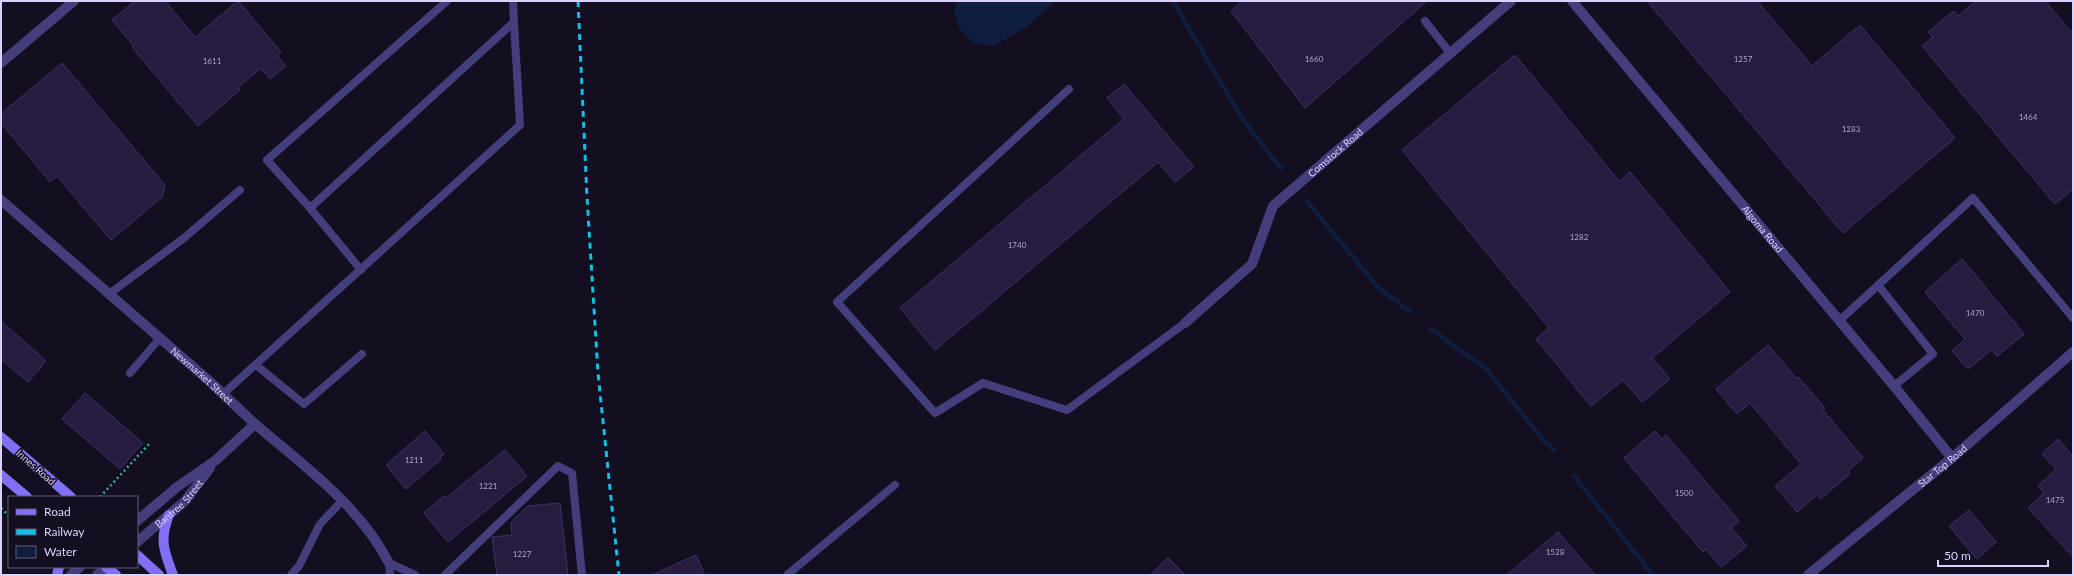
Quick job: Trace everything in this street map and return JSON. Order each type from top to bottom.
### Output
[{"type":"main road","name":"Innes Road","points":[[1,437],[70,496]]},
{"type":"main road","points":[[1,475],[26,496]]},
{"type":"main road","points":[[169,515],[164,530],[163,546],[173,575]]},
{"type":"main road","points":[[138,555],[159,575]]},
{"type":"main road","points":[[107,568],[116,575]]},
{"type":"street","points":[[1,63],[74,1]]},
{"type":"street","name":"Comstock Road","points":[[1186,323],[1252,264],[1273,206],[1511,1]]},
{"type":"street","name":"Algoma Road","points":[[1572,1],[1894,386],[1952,458]]},
{"type":"street","name":"Newmarket Street","points":[[1,200],[160,338],[255,424],[317,476],[354,512],[379,543],[390,563]]},
{"type":"street","name":"Star Top Road","points":[[1808,575],[1952,458],[2073,352]]},
{"type":"street","name":"Bantree Street","points":[[138,520],[177,487],[216,460],[255,424]]},
{"type":"street","name":"Bantree Street","points":[[138,541],[185,501],[216,460]]},
{"type":"street","points":[[71,575],[79,568]]},
{"type":"street","points":[[97,575],[105,568]]},
{"type":"lane","points":[[361,270],[310,208],[267,160],[447,1]]},
{"type":"lane","points":[[223,394],[520,125],[514,1]]},
{"type":"lane","points":[[1425,21],[1450,53]]},
{"type":"lane","points":[[310,208],[514,22]]},
{"type":"lane","points":[[1069,89],[837,302],[935,413],[983,383],[1067,410],[1186,323]]},
{"type":"lane","points":[[109,294],[184,238],[240,190]]},
{"type":"lane","points":[[1839,321],[1973,198],[2073,318]]},
{"type":"lane","points":[[1878,285],[1933,354],[1894,386]]},
{"type":"lane","points":[[130,373],[160,338]]},
{"type":"lane","points":[[256,365],[304,404],[362,354]]},
{"type":"lane","points":[[445,575],[558,466],[572,474],[582,575]]},
{"type":"lane","points":[[787,575],[895,485]]},
{"type":"lane","points":[[296,573],[320,524],[342,501]]},
{"type":"lane","points":[[390,575],[390,563],[415,575]]},
{"type":"path","points":[[100,496],[150,443]]},
{"type":"water","points":[[957,1],[1055,1],[1028,26],[994,46],[974,43],[959,28],[954,11]]},
{"type":"building","points":[[135,1],[165,1],[195,37],[238,1],[281,52],[277,55],[286,66],[270,79],[261,68],[237,88],[240,90],[198,126],[132,47],[134,46],[112,20]]},
{"type":"building","points":[[1242,1],[1427,1],[1305,108],[1231,11]]},
{"type":"building","points":[[1647,1],[1757,1],[1812,66],[1860,25],[1955,138],[1843,233]]},
{"type":"building","points":[[1976,1],[2045,1],[2073,34],[2073,189],[2055,204],[1922,46],[1933,37],[1928,32],[1954,11],[1958,16]]},
{"type":"building","points":[[1515,55],[1619,181],[1630,172],[1730,292],[1652,358],[1670,379],[1642,402],[1623,380],[1591,406],[1536,339],[1549,328],[1402,150]]},
{"type":"building","points":[[62,63],[165,185],[162,197],[111,240],[57,176],[50,182],[1,123],[1,114]]},
{"type":"building","points":[[1124,84],[1194,167],[1175,182],[1158,162],[935,350],[900,308],[1124,119],[1107,98]]},
{"type":"building","points":[[1962,259],[2024,334],[1997,356],[1991,350],[1968,369],[1952,351],[1965,339],[1925,292]]},
{"type":"building","points":[[1,321],[46,361],[28,382],[1,359]]},
{"type":"building","points":[[1768,345],[1796,378],[1798,377],[1825,408],[1823,410],[1863,458],[1848,471],[1850,474],[1820,499],[1817,495],[1797,512],[1775,486],[1801,464],[1750,403],[1737,414],[1716,389]]},
{"type":"building","points":[[85,393],[143,443],[120,469],[62,419]]},
{"type":"building","points":[[425,431],[444,454],[440,457],[441,459],[406,489],[386,465]]},
{"type":"building","points":[[1655,431],[1662,439],[1666,435],[1739,521],[1731,528],[1747,546],[1721,567],[1706,549],[1703,552],[1624,458]]},
{"type":"building","points":[[2058,439],[2073,456],[2073,557],[2028,508],[2044,493],[2038,486],[2056,469],[2042,454]]},
{"type":"building","points":[[505,450],[527,476],[448,542],[424,513],[444,496],[446,498]]},
{"type":"building","points":[[560,503],[568,575],[497,575],[492,537],[512,535],[511,522],[528,506]]},
{"type":"building","points":[[1969,510],[1996,542],[1977,559],[1949,526]]},
{"type":"building","points":[[1558,532],[1595,575],[1507,575]]},
{"type":"building","points":[[696,555],[705,575],[652,575]]},
{"type":"building","points":[[1168,558],[1185,575],[1150,575]]},
{"type":"waterway","points":[[1173,1],[1243,120],[1281,168]]},
{"type":"waterway","points":[[1307,201],[1376,285],[1409,311]]},
{"type":"waterway","points":[[1431,329],[1486,369],[1544,441],[1554,450]]},
{"type":"waterway","points":[[1574,476],[1653,575]]},
{"type":"railway","points":[[578,1],[587,197],[598,373],[619,575]]}]
